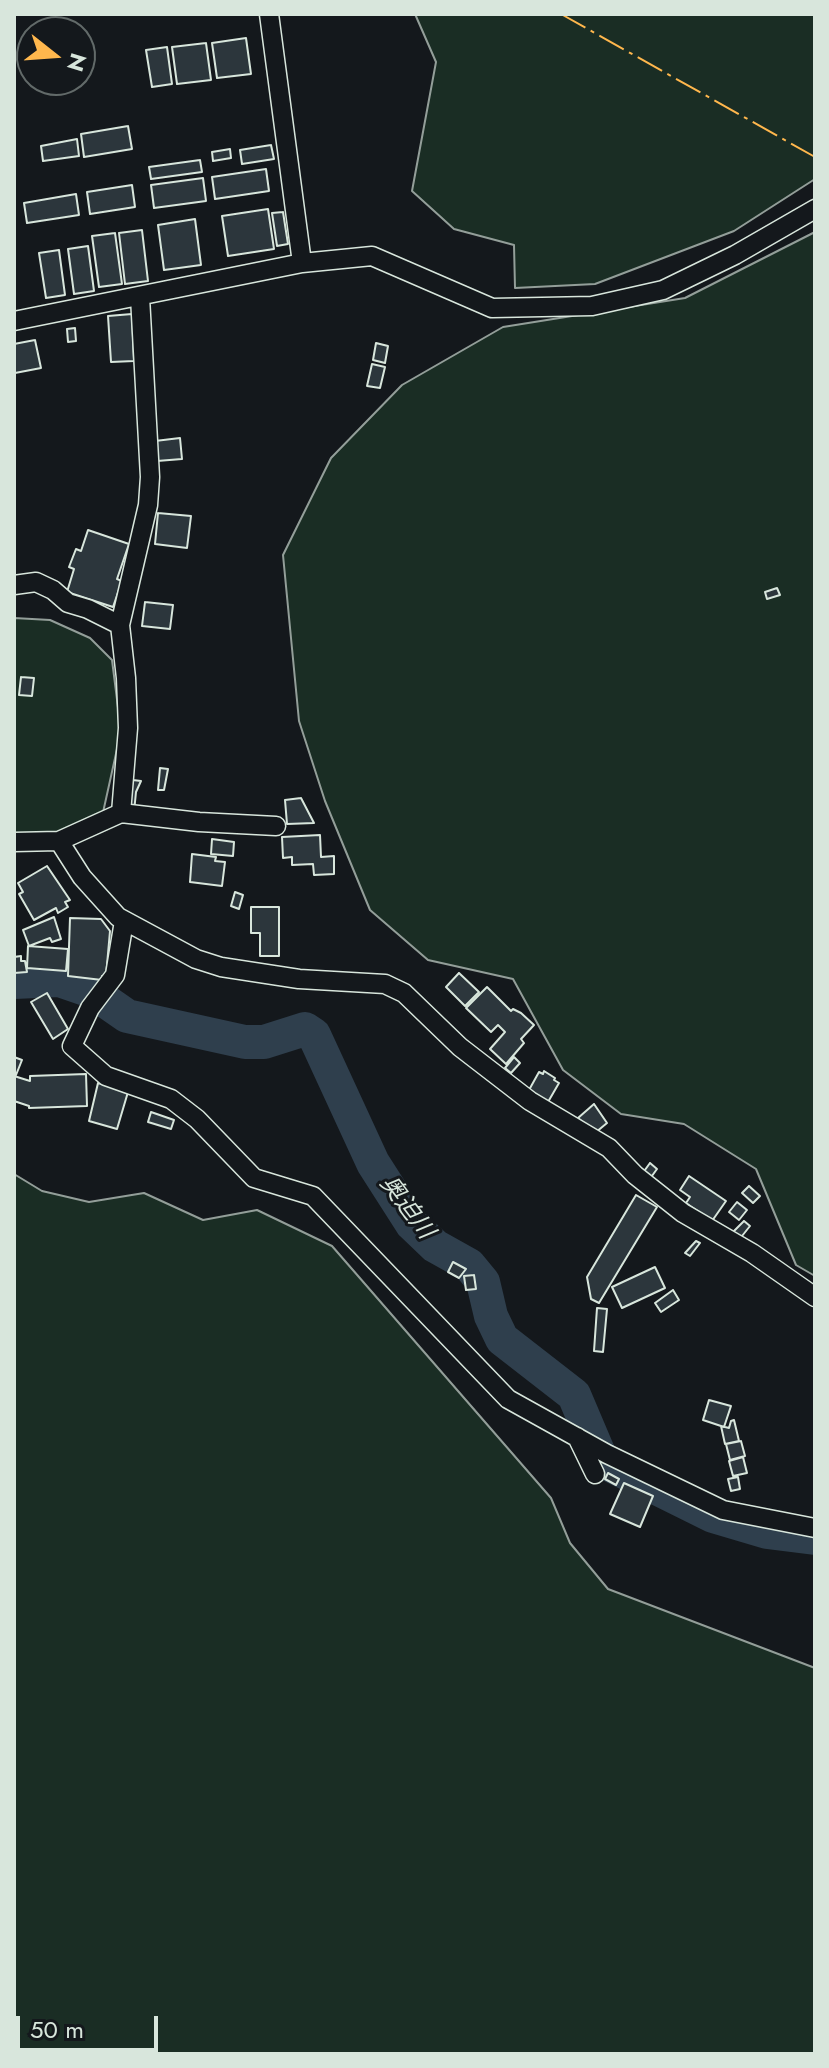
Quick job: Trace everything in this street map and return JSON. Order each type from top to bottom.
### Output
[{"type":"street","points":[[269,14],[302,263]]},
{"type":"street","points":[[14,321],[302,263],[372,256],[492,308],[592,306],[663,290],[735,255],[815,209]]},
{"type":"street","points":[[121,813],[128,728],[120,625],[148,505],[150,477],[140,297]]},
{"type":"street","points":[[14,585],[36,582],[53,590],[68,603],[120,625]]},
{"type":"street","points":[[14,842],[59,841],[121,813],[199,822],[276,826]]},
{"type":"street","points":[[59,841],[82,877],[124,921],[196,959],[221,967],[299,979],[385,984],[404,993],[460,1047],[530,1101],[609,1148],[635,1175],[683,1213],[752,1253],[815,1297]]},
{"type":"street","points":[[124,921],[115,975],[90,1008],[72,1046],[106,1076],[171,1099],[197,1119],[254,1178],[313,1196],[508,1399],[723,1510],[815,1528]]},
{"type":"street","points":[[577,1437],[595,1474]]},
{"type":"green space","points":[[415,14],[815,14],[815,179],[734,231],[595,284],[515,288],[514,245],[454,229],[412,191],[436,62]]},
{"type":"green space","points":[[815,232],[815,1276],[796,1265],[756,1169],[684,1124],[621,1114],[563,1070],[513,979],[428,960],[370,910],[325,801],[299,721],[283,555],[331,458],[402,385],[503,327],[685,298]]},
{"type":"green space","points":[[14,618],[50,620],[90,638],[112,660],[121,731],[102,817],[67,835],[14,834]]},
{"type":"green space","points":[[14,1174],[42,1191],[89,1202],[144,1193],[203,1220],[257,1210],[332,1246],[551,1498],[570,1543],[608,1589],[815,1668],[815,2054],[14,2054]]},
{"type":"building","points":[[246,38],[251,74],[217,78],[212,43]]},
{"type":"building","points":[[206,43],[211,80],[177,84],[172,47]]},
{"type":"building","points":[[167,47],[172,84],[152,87],[146,50]]},
{"type":"building","points":[[128,126],[132,149],[84,157],[81,134]]},
{"type":"building","points":[[77,139],[79,156],[43,161],[41,146]]},
{"type":"building","points":[[271,145],[274,159],[242,164],[240,150]]},
{"type":"building","points":[[230,149],[231,158],[213,161],[212,152]]},
{"type":"building","points":[[200,160],[202,172],[151,179],[149,167]]},
{"type":"building","points":[[266,169],[269,191],[215,199],[212,177]]},
{"type":"building","points":[[203,178],[206,201],[154,208],[151,185]]},
{"type":"building","points":[[132,185],[135,207],[90,214],[87,192]]},
{"type":"building","points":[[76,194],[79,215],[27,223],[24,203]]},
{"type":"building","points":[[268,209],[274,249],[228,256],[222,216]]},
{"type":"building","points":[[283,212],[288,244],[277,246],[272,213]]},
{"type":"building","points":[[195,219],[201,265],[164,270],[158,225]]},
{"type":"building","points":[[142,230],[148,281],[125,284],[119,233]]},
{"type":"building","points":[[115,233],[122,284],[99,287],[92,236]]},
{"type":"building","points":[[88,246],[94,291],[74,294],[68,249]]},
{"type":"building","points":[[59,250],[65,295],[46,298],[39,253]]},
{"type":"building","points":[[132,314],[134,361],[111,362],[108,316]]},
{"type":"building","points":[[75,328],[76,341],[68,342],[67,329]]},
{"type":"building","points":[[35,340],[41,368],[15,373],[14,344]]},
{"type":"building","points":[[376,343],[388,346],[385,363],[373,360]]},
{"type":"building","points":[[372,364],[385,367],[380,388],[367,386]]},
{"type":"building","points":[[180,438],[182,459],[157,461],[155,441]]},
{"type":"building","points":[[158,513],[191,516],[187,548],[155,544]]},
{"type":"building","points":[[88,530],[129,544],[117,579],[122,581],[113,607],[67,592],[74,569],[69,567],[76,549],[81,551]]},
{"type":"building","points":[[777,588],[780,595],[767,599],[765,592]]},
{"type":"building","points":[[145,602],[173,605],[170,629],[142,626]]},
{"type":"building","points":[[21,677],[34,678],[32,696],[19,695]]},
{"type":"building","points":[[160,768],[168,769],[164,790],[158,790]]},
{"type":"building","points":[[133,780],[141,781],[136,792],[134,812],[127,810]]},
{"type":"building","points":[[301,798],[314,823],[287,824],[285,800]]},
{"type":"building","points":[[320,835],[321,857],[334,856],[334,874],[314,875],[313,864],[292,865],[292,857],[283,858],[282,837]]},
{"type":"building","points":[[212,839],[234,842],[233,856],[211,854]]},
{"type":"building","points":[[192,854],[216,857],[215,861],[225,862],[222,886],[190,882]]},
{"type":"building","points":[[47,866],[70,900],[65,902],[68,907],[58,913],[56,908],[34,920],[19,894],[23,892],[18,883]]},
{"type":"building","points":[[235,892],[243,895],[239,909],[231,906]]},
{"type":"building","points":[[251,907],[279,907],[279,956],[260,956],[260,933],[251,933]]},
{"type":"building","points":[[54,917],[61,939],[52,942],[50,938],[29,946],[23,930]]},
{"type":"building","points":[[70,918],[101,919],[110,931],[106,976],[102,976],[102,980],[68,976]]},
{"type":"building","points":[[28,946],[68,949],[66,971],[27,968]]},
{"type":"building","points":[[21,956],[27,972],[14,973],[14,957]]},
{"type":"building","points":[[459,973],[479,992],[465,1006],[446,987]]},
{"type":"building","points":[[487,987],[511,1011],[521,1013],[534,1025],[506,1064],[490,1049],[505,1032],[498,1025],[491,1032],[466,1008]]},
{"type":"building","points":[[47,993],[68,1029],[53,1039],[31,1002]]},
{"type":"building","points":[[14,1057],[22,1060],[16,1075],[14,1074]]},
{"type":"building","points":[[514,1057],[520,1063],[511,1073],[505,1068]]},
{"type":"building","points":[[544,1071],[559,1083],[548,1102],[529,1090],[539,1072],[543,1074]]},
{"type":"building","points":[[86,1074],[87,1106],[29,1108],[14,1101],[14,1076],[30,1081],[30,1076]]},
{"type":"building","points":[[98,1083],[128,1092],[117,1129],[89,1121]]},
{"type":"building","points":[[594,1104],[607,1123],[595,1133],[578,1118]]},
{"type":"building","points":[[151,1112],[174,1120],[171,1129],[148,1122]]},
{"type":"building","points":[[650,1163],[657,1169],[649,1180],[642,1174]]},
{"type":"building","points":[[689,1176],[726,1201],[712,1221],[686,1203],[690,1197],[680,1190]]},
{"type":"building","points":[[749,1186],[760,1196],[753,1203],[742,1193]]},
{"type":"building","points":[[636,1195],[657,1207],[599,1303],[591,1299],[587,1277]]},
{"type":"building","points":[[737,1202],[747,1210],[739,1220],[729,1212]]},
{"type":"building","points":[[744,1221],[750,1226],[738,1241],[730,1235]]},
{"type":"building","points":[[696,1241],[700,1243],[690,1256],[685,1253]]},
{"type":"building","points":[[453,1262],[466,1269],[459,1278],[448,1272]]},
{"type":"building","points":[[655,1267],[665,1288],[622,1308],[612,1287]]},
{"type":"building","points":[[474,1275],[476,1289],[466,1290],[464,1276]]},
{"type":"building","points":[[673,1290],[679,1300],[661,1312],[655,1303]]},
{"type":"building","points":[[597,1308],[607,1309],[603,1352],[594,1351]]},
{"type":"building","points":[[709,1400],[731,1406],[724,1427],[703,1420]]},
{"type":"building","points":[[734,1420],[739,1441],[725,1444],[721,1426],[729,1428]]},
{"type":"building","points":[[741,1441],[745,1456],[730,1460],[726,1444]]},
{"type":"building","points":[[743,1457],[747,1473],[733,1476],[729,1461]]},
{"type":"building","points":[[608,1473],[619,1479],[616,1485],[605,1479]]},
{"type":"building","points":[[738,1477],[740,1489],[731,1491],[728,1479]]},
{"type":"building","points":[[624,1483],[653,1496],[640,1527],[610,1514]]},
{"type":"waterway","name":"奥迫川","points":[[14,982],[59,980],[91,991],[127,1016],[245,1042],[264,1042],[305,1029],[314,1035],[373,1163],[412,1224],[435,1246],[469,1265],[483,1282],[491,1316],[502,1339],[574,1395],[602,1461],[713,1516],[767,1532],[815,1538]]},
{"type":"power","points":[[561,14],[815,157]]}]
